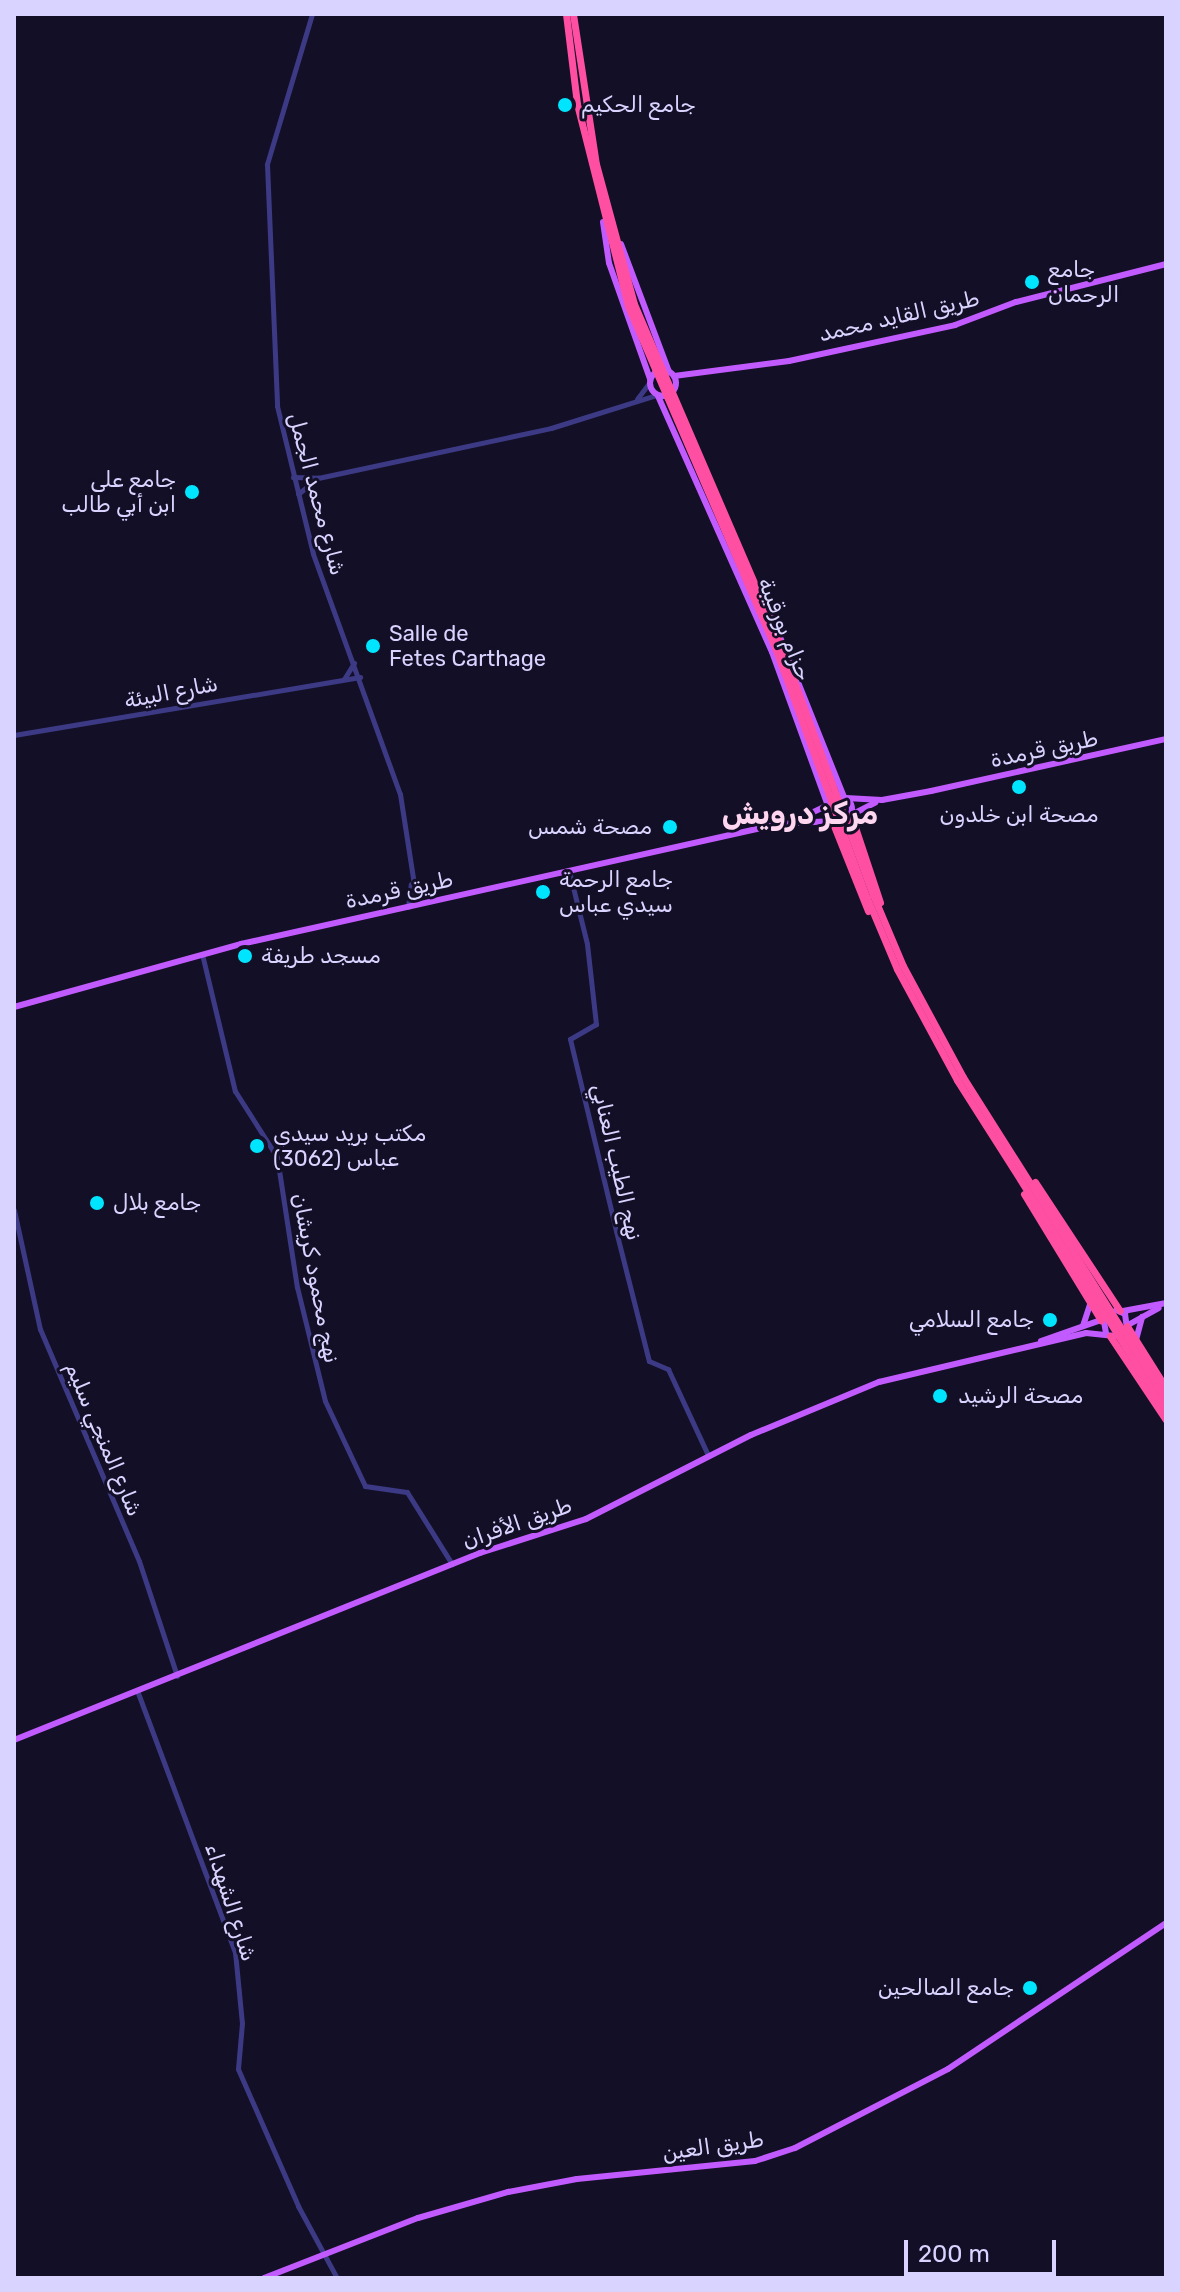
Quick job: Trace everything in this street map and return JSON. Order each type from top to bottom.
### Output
[{"type":"highway","name":"حزام بورقيبة","points":[[566,14],[577,104],[606,222],[631,305],[782,648],[870,897],[889,941],[957,1080],[1054,1226]]},
{"type":"highway","name":"حزام بورقيبة","points":[[573,14],[584,102],[606,222]]},
{"type":"highway","points":[[851,815],[889,941]]},
{"type":"highway","points":[[832,821],[862,901],[889,941]]},
{"type":"highway","points":[[1001,1142],[1101,1320]]},
{"type":"highway","points":[[1001,1142],[1120,1311]]},
{"type":"highway","points":[[1054,1226],[1166,1400]]},
{"type":"highway","points":[[1054,1226],[1166,1412]]},
{"type":"highway","points":[[1128,1325],[1166,1388]]},
{"type":"highway","points":[[1108,1334],[1166,1420]]},
{"type":"main road","name":"حزام بورقيبة","points":[[606,222],[800,682],[851,815]]},
{"type":"main road","name":"حزام بورقيبة","points":[[606,222],[609,263],[650,381],[722,537],[784,686],[832,821]]},
{"type":"main road","name":"طريق القايد محمد","points":[[657,395],[684,379],[955,325],[1016,302],[1166,264]]},
{"type":"main road","points":[[650,381],[660,370],[671,374]]},
{"type":"main road","name":"طريق القايد محمد","points":[[671,374],[684,379]]},
{"type":"main road","points":[[722,537],[736,532]]},
{"type":"main road","points":[[784,686],[800,682]]},
{"type":"main road","name":"طريق قرمدة","points":[[14,1007],[202,954],[795,821],[841,823],[882,800],[1166,739]]},
{"type":"main road","name":"طريق قرمدة","points":[[795,821],[845,798],[882,800]]},
{"type":"main road","points":[[1081,1328],[1091,1315],[1089,1301]]},
{"type":"main road","points":[[1166,1304],[1128,1325],[1122,1334],[1108,1334],[1101,1320],[1108,1311],[1166,1304]]},
{"type":"main road","points":[[1120,1311],[1128,1325]]},
{"type":"main road","points":[[1136,1340],[1136,1327],[1145,1314]]},
{"type":"main road","name":"طريق الأفران","points":[[1030,1346],[1101,1320]]},
{"type":"main road","name":"طريق الأفران","points":[[14,1740],[138,1693],[452,1564],[586,1519],[708,1455],[879,1382],[1030,1346],[1108,1334]]},
{"type":"main road","name":"طريق العين","points":[[264,2278],[418,2218],[535,2186],[727,2165],[787,2151],[937,2076],[1166,1923]]},
{"type":"street","name":"شارع محمد الجمل","points":[[312,14],[267,164],[276,396],[313,554],[364,685],[403,806],[411,879],[417,904]]},
{"type":"street","points":[[636,399],[650,381]]},
{"type":"street","points":[[293,477],[318,478],[551,428],[636,399],[657,395]]},
{"type":"street","points":[[298,494],[318,478]]},
{"type":"street","points":[[355,662],[344,680],[364,685]]},
{"type":"street","name":"شارع البيئة","points":[[14,735],[360,675]]},
{"type":"street","name":"نهج الطيب العنابي","points":[[569,871],[587,944],[596,1024],[570,1039],[649,1361],[668,1369],[708,1455]]},
{"type":"street","name":"شارع محمد الجمل","points":[[408,907],[411,879]]},
{"type":"street","name":"نهج محمود كريشان","points":[[202,954],[235,1091],[277,1157],[299,1295],[330,1413],[365,1486],[407,1492],[452,1564]]},
{"type":"street","name":"شارع المنجي سليم","points":[[14,1210],[40,1329],[139,1561],[177,1677]]},
{"type":"street","name":"شارع الشهداء","points":[[138,1693],[235,1952],[242,2023],[238,2069],[298,2206],[337,2278]]},
{"type":"place","name":"جامع الحكيم","points":[[565,105]]},
{"type":"place","name":"جامع الرحمان","points":[[1032,282]]},
{"type":"place","name":"جامع علي ابن أبي طالب","points":[[192,492]]},
{"type":"place","name":"Salle de Fetes Carthage","points":[[373,646]]},
{"type":"place","name":"مصحة ابن خلدون","points":[[1019,787]]},
{"type":"place","name":"مصحة شمس","points":[[670,827]]},
{"type":"place","name":"جامع الرحمة سيدي عباس","points":[[543,892]]},
{"type":"place","name":"مسجد طريفة","points":[[245,956]]},
{"type":"place","name":"مكتب بريد سيدي عباس (3062)","points":[[257,1146]]},
{"type":"place","name":"جامع بلال","points":[[97,1203]]},
{"type":"place","name":"جامع السلامي","points":[[1050,1320]]},
{"type":"place","name":"مصحة الرشيد","points":[[940,1396]]},
{"type":"place","name":"جامع الصالحين","points":[[1030,1988]]},
{"type":"district","name":"مركز درويش","points":[[800,814]]}]
